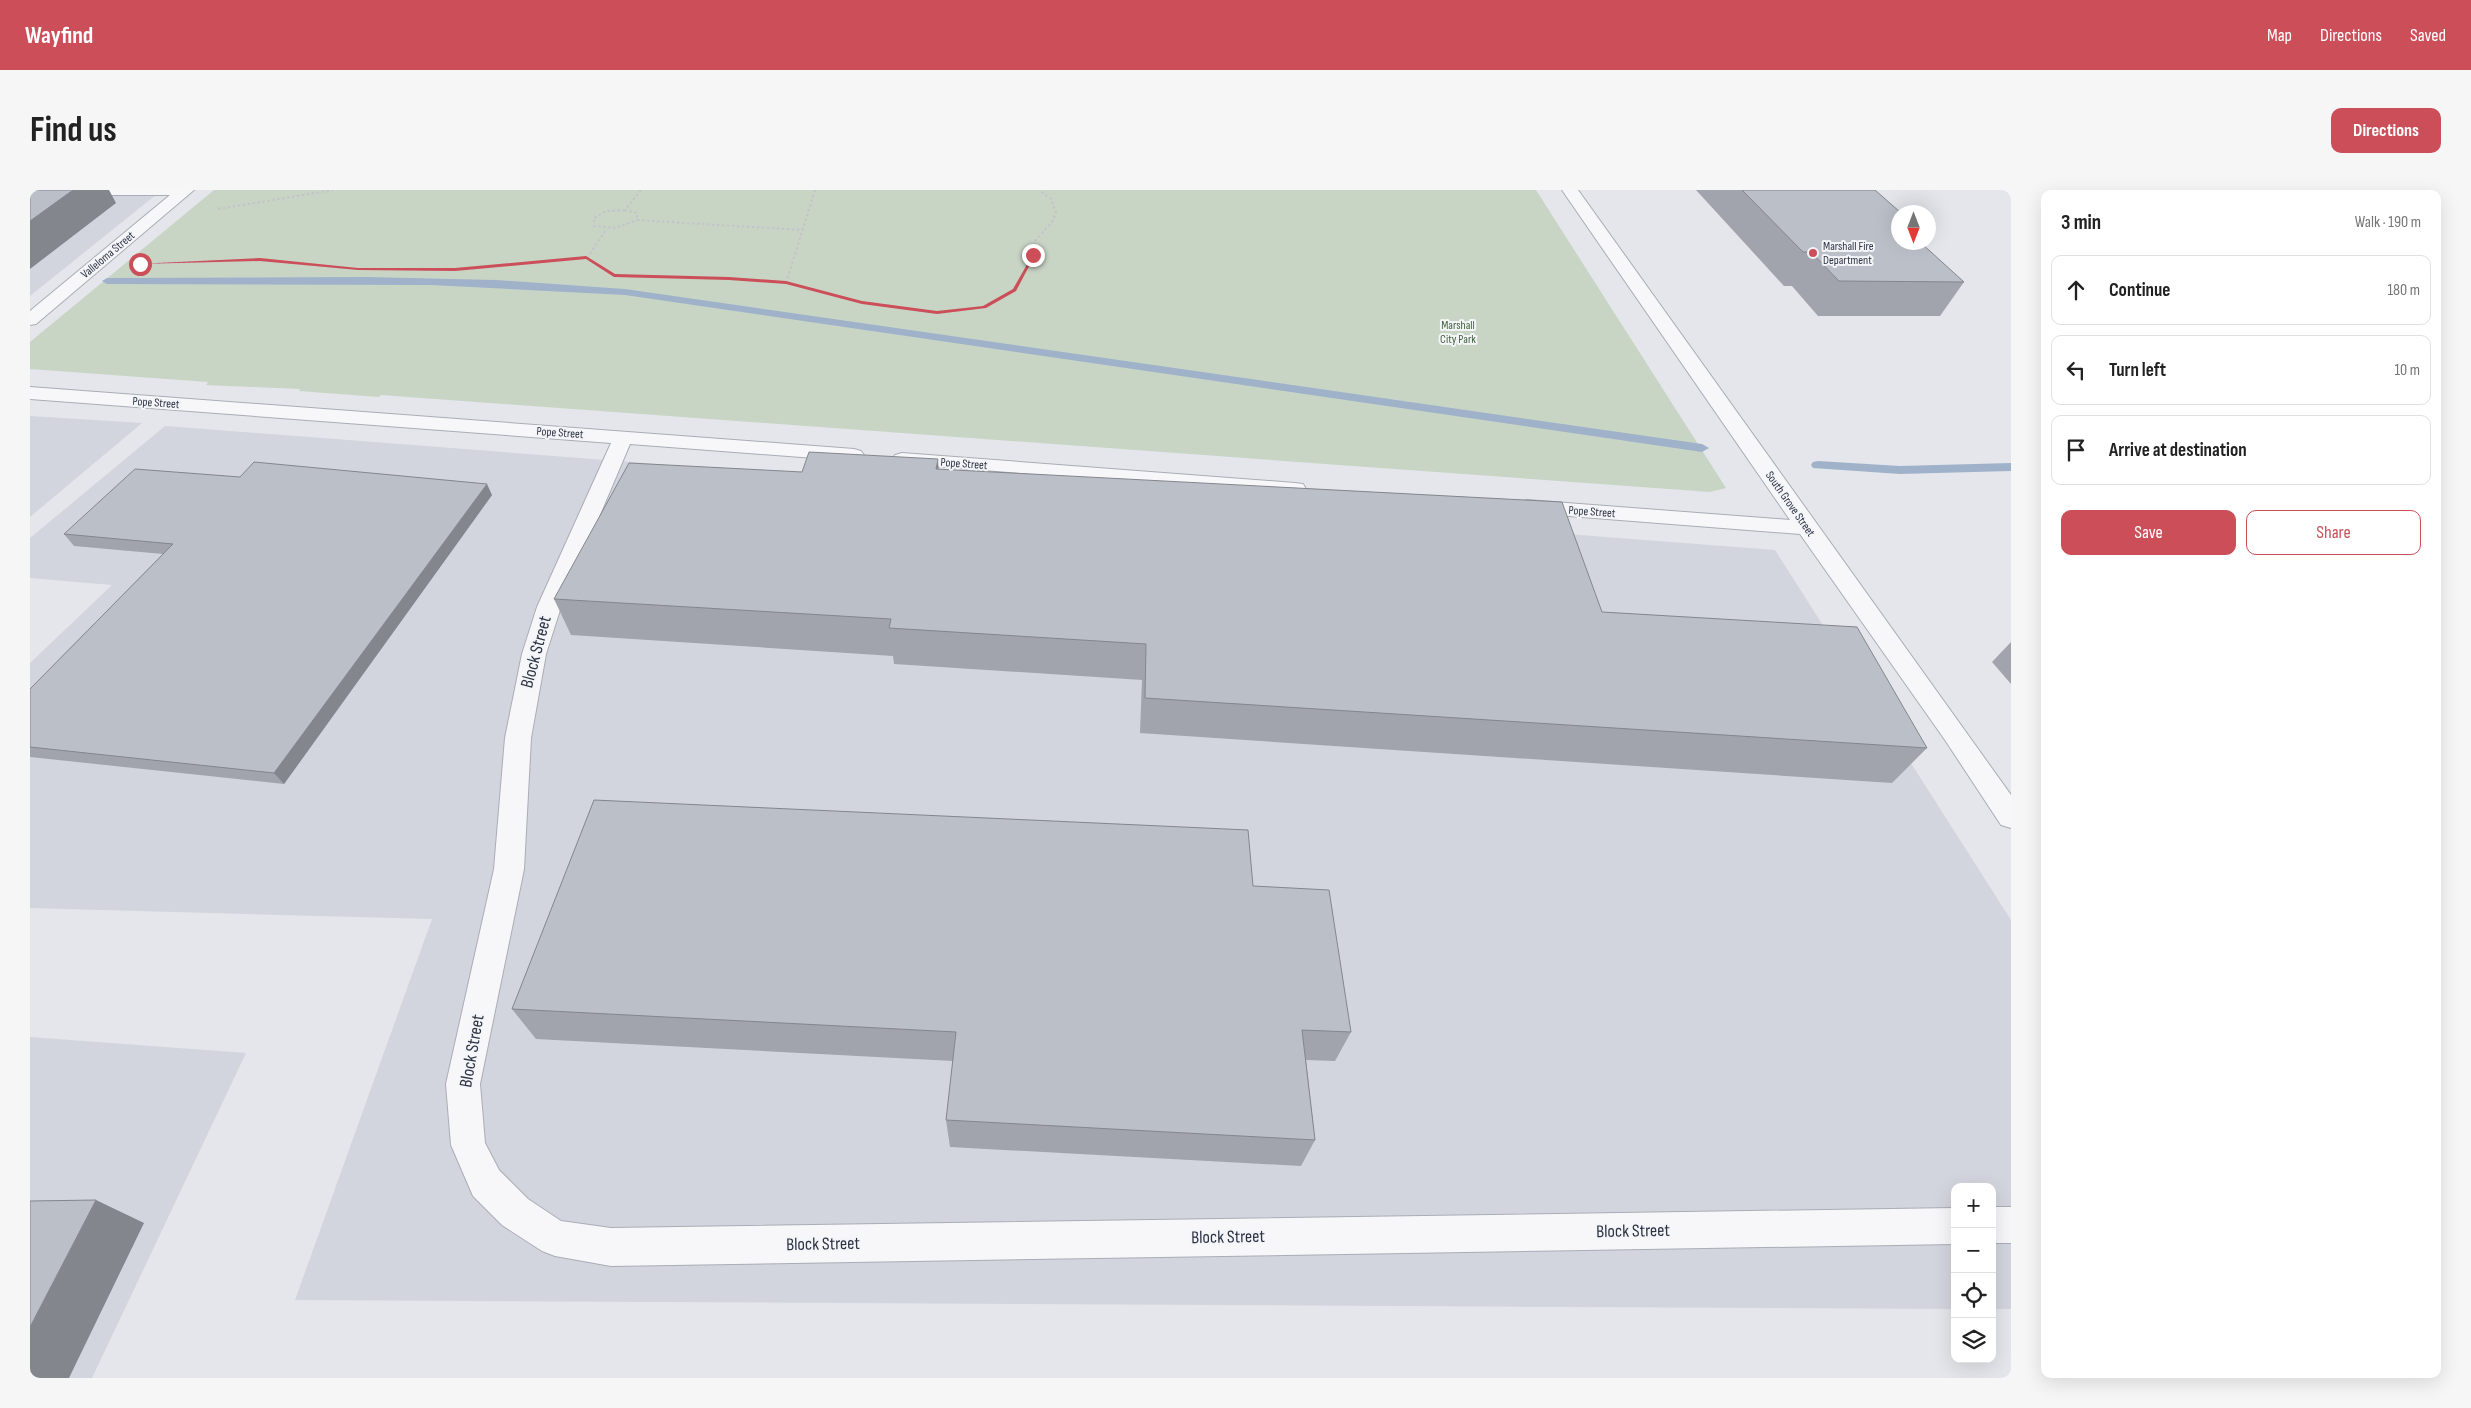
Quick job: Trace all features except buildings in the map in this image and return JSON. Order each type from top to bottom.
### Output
[{"type":"street","points":[[30,190],[185,191]]},
{"type":"street","name":"South Grove Street","points":[[1570,190],[1807,528],[1954,733],[2011,817]]},
{"type":"street","name":"Valleloma Street","points":[[30,320],[185,191]]},
{"type":"street","name":"Pope Street","points":[[30,393],[1310,490]]},
{"type":"street","name":"Block Street","points":[[623,438],[549,607],[534,654],[524,696],[518,738],[509,869],[463,1084],[468,1146],[486,1183],[514,1212],[555,1238],[611,1247],[1951,1226]]},
{"type":"street","name":"Pope Street","points":[[1509,505],[1807,528]]},
{"type":"street","points":[[1996,1225],[2011,1225]]},
{"type":"path","points":[[213,209],[333,190]]},
{"type":"path","points":[[625,210],[641,190]]},
{"type":"path","points":[[786,283],[815,190]]},
{"type":"path","points":[[149,263],[260,260],[358,269],[455,270],[586,258],[614,276],[729,278],[786,283],[862,303],[937,313],[984,307],[1015,290],[1033,255],[1035,241],[1052,222],[1056,213],[1054,202],[1039,190]]},
{"type":"path","points":[[637,220],[637,213],[625,210],[606,211],[594,218],[594,226],[606,230],[623,227],[637,220],[802,230]]},
{"type":"path","points":[[586,258],[606,230]]},
{"type":"shaded area","points":[[30,190],[162,190],[30,296]]},
{"type":"shaded area","points":[[30,416],[142,423],[30,517]]},
{"type":"shaded area","points":[[165,426],[1775,550],[2011,920],[2011,1309],[1996,1309],[1996,1183],[1951,1183],[1951,1309],[295,1300],[432,919],[30,908],[30,663],[112,585],[30,578],[30,538]]},
{"type":"shaded area","points":[[30,1037],[246,1053],[92,1378],[30,1378]]},
{"type":"green space","name":"Marshall City Park","points":[[214,190],[1536,190],[1726,488],[1710,492],[381,395],[379,397],[299,391],[300,389],[206,385],[208,382],[30,369],[30,342]]},
{"type":"waterway","points":[[107,281],[431,281],[625,292],[1702,448]]},
{"type":"waterway","points":[[1818,465],[1900,470],[2011,467]]},
{"type":"place","name":"Marshall Fire Department","points":[[1813,253]]},
{"type":"route","points":[[140,264],[260,260],[358,269],[455,270],[586,258],[614,276],[729,278],[786,283],[862,303],[937,313],[984,307],[1015,290],[1033,255]]}]
